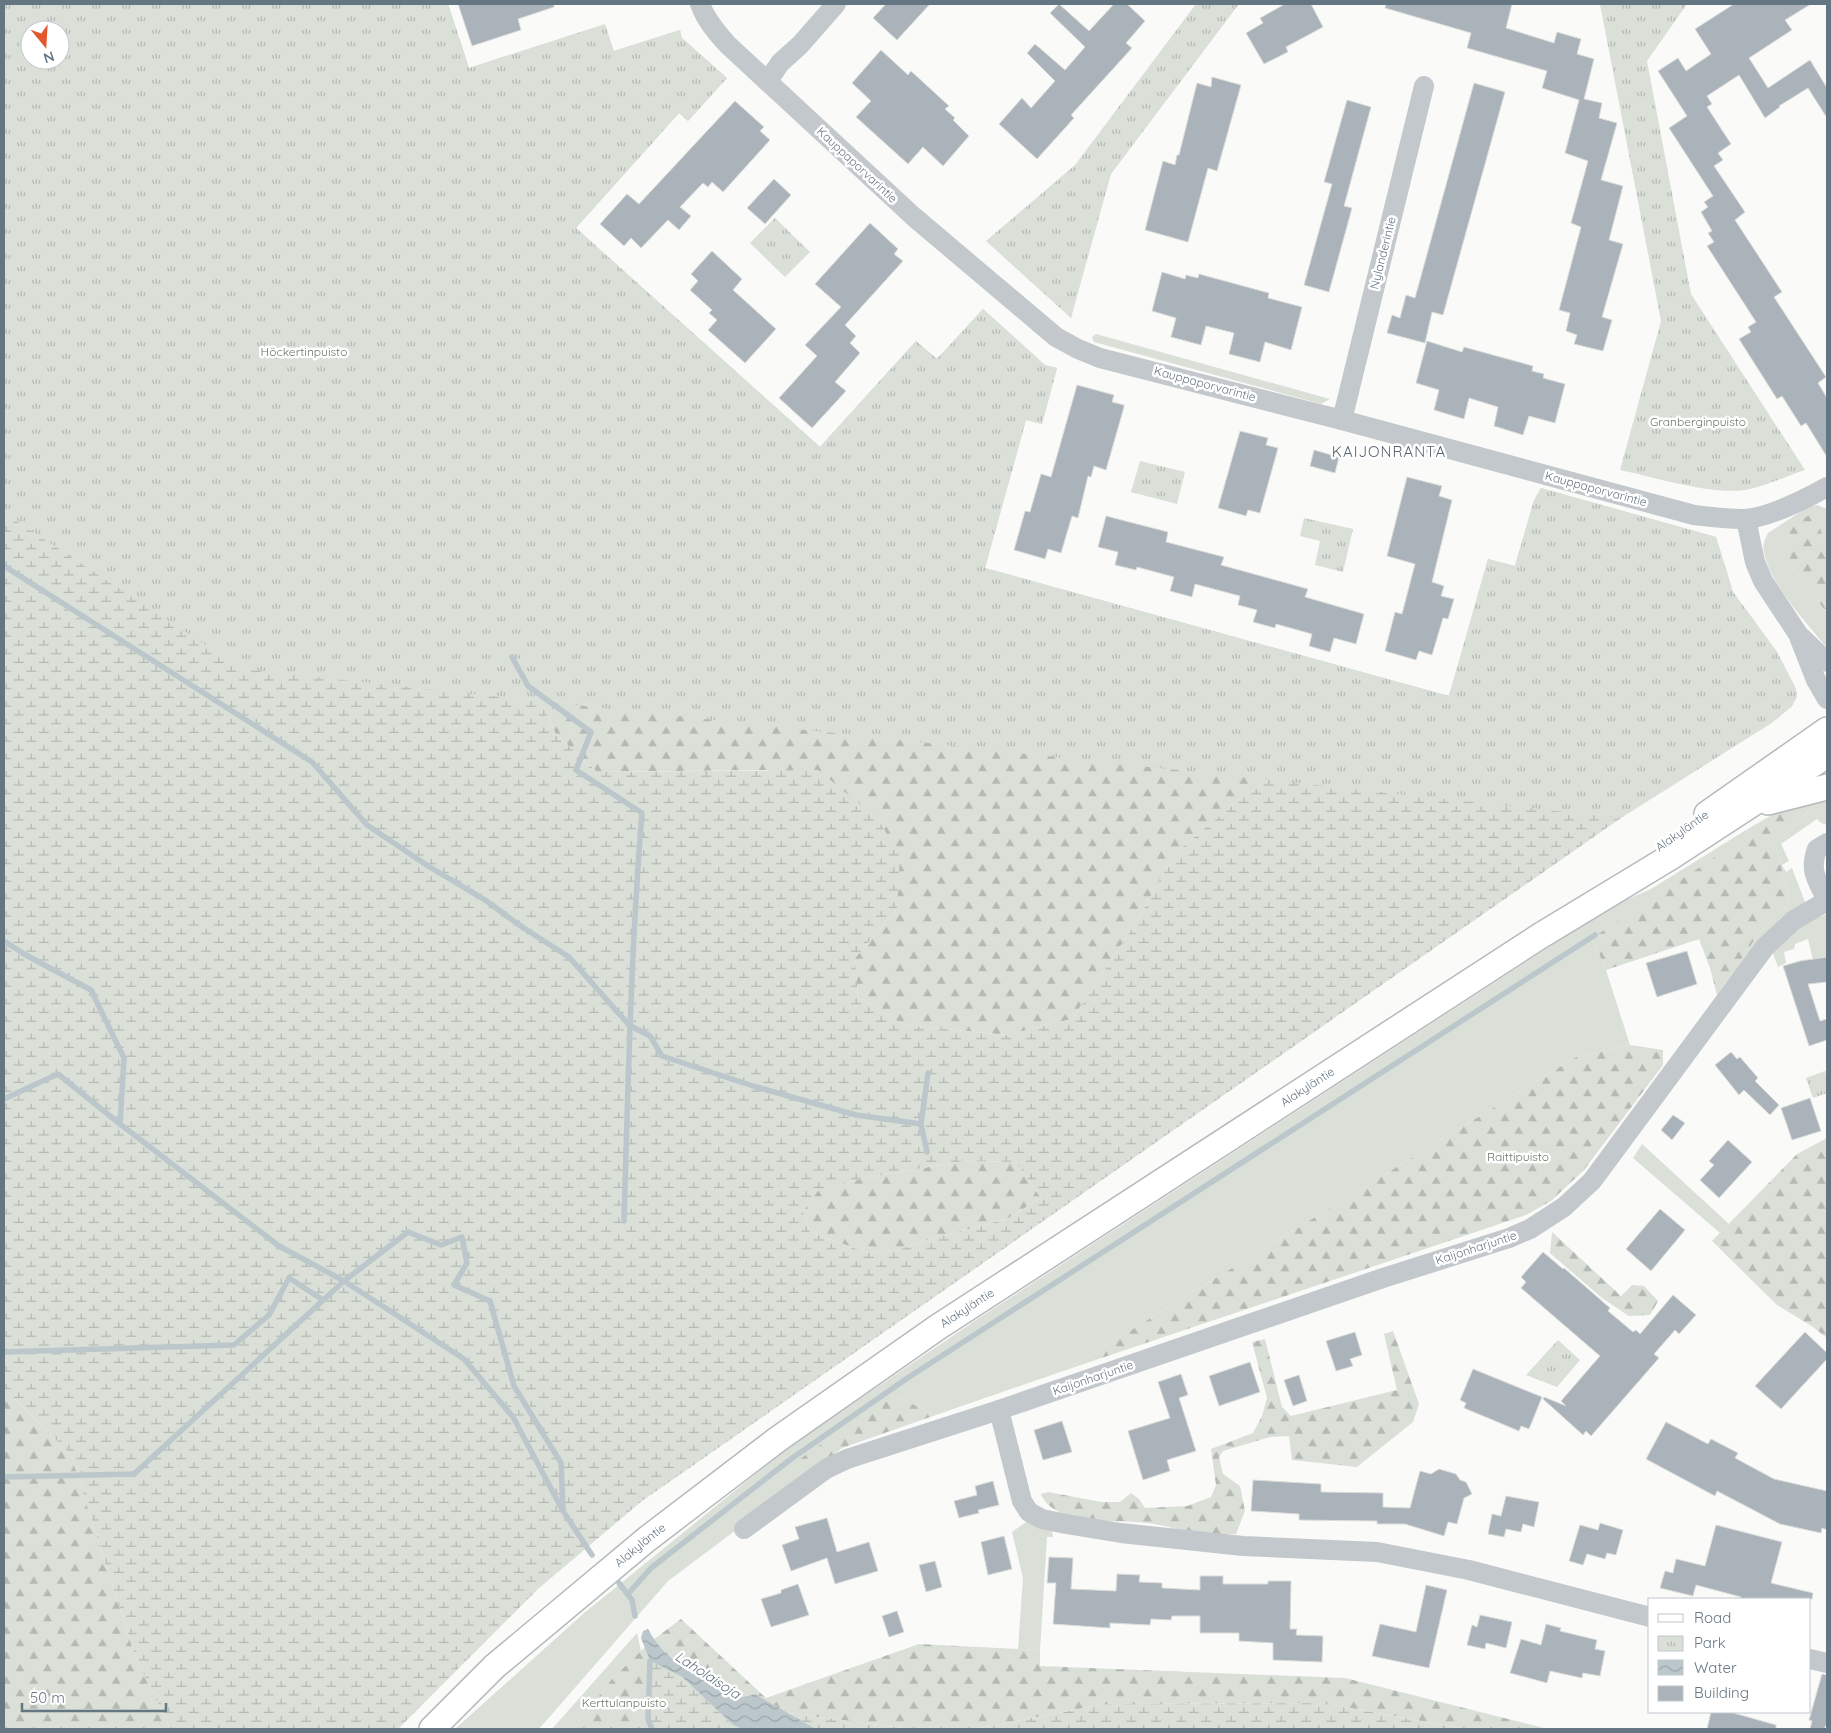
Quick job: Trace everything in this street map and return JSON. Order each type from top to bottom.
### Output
[{"type":"main road","name":"Alakyläntie","points":[[1540,936],[1664,844],[1827,730]]},
{"type":"main road","name":"Alakyläntie","points":[[432,1729],[495,1666],[625,1557],[778,1439],[938,1327],[1540,936],[1672,856],[1827,755]]},
{"type":"main road","points":[[1748,807],[1827,787]]},
{"type":"street","name":"Kauppaporvarintie","points":[[700,4],[714,30],[914,217],[1056,337],[1078,349],[1100,358],[1342,420],[1694,515],[1746,519],[1772,512],[1827,487]]},
{"type":"street","points":[[768,81],[780,63],[800,45],[836,4]]},
{"type":"street","name":"Nylanderintie","points":[[1342,420],[1424,86]]},
{"type":"street","points":[[1746,519],[1755,562],[1763,580],[1798,634],[1816,680],[1827,699]]},
{"type":"street","points":[[1798,634],[1827,662]]},
{"type":"street","points":[[1827,843],[1817,849],[1812,862],[1816,878],[1827,901]]},
{"type":"street","name":"Kaijonharjuntie","points":[[744,1529],[826,1469],[847,1459],[999,1410],[1383,1278],[1509,1238],[1530,1229],[1564,1207],[1592,1181],[1765,946],[1794,920],[1827,901]]},
{"type":"street","points":[[999,1410],[1022,1501],[1029,1512],[1042,1519],[1121,1533],[1243,1546],[1377,1552],[1469,1570],[1648,1616]]},
{"type":"street","points":[[1811,1658],[1827,1663]]},
{"type":"green space","name":"Höckertinpuisto","points":[[4,4],[448,4],[469,68],[605,24],[614,51],[680,30],[682,38],[727,78],[688,121],[679,113],[576,228],[820,447],[916,341],[937,359],[983,309],[1045,365],[1057,368],[1042,424],[1026,420],[985,568],[1449,696],[1488,559],[1515,566],[1534,500],[1541,488],[1716,537],[1733,592],[1777,652],[1796,689],[1797,697],[1791,707],[1770,724],[1621,818],[242,669],[4,513]]},
{"type":"green space","points":[[448,4],[469,68],[578,33],[614,51],[680,30],[682,38],[727,78],[688,121],[679,113],[576,228],[820,447],[916,341],[937,359],[983,309],[1045,365],[1057,368],[1042,424],[1026,420],[985,568],[1449,696],[1488,559],[1515,566],[1534,500],[1541,488],[1716,537],[1733,592],[1777,652],[1796,689],[1797,697],[1791,707],[1770,724],[1452,700],[1343,728],[1240,799],[1174,854],[1136,923],[1072,1019],[1007,1035],[904,1025],[858,997],[855,958],[897,909],[768,770],[597,772],[555,733],[514,637]]},
{"type":"green space","points":[[1196,4],[1239,4],[1111,174],[1071,318],[986,241],[1075,165]]},
{"type":"green space","name":"Granberginpuisto","points":[[1600,4],[1687,4],[1647,61],[1691,294],[1805,470],[1771,483],[1736,491],[1703,488],[1620,470],[1661,321]]},
{"type":"green space","points":[[775,218],[810,252],[785,277],[750,243]]},
{"type":"green space","points":[[1096,334],[1330,399],[1321,404],[1094,342],[1092,337]]},
{"type":"green space","points":[[4,340],[514,637],[555,733],[597,772],[818,770],[877,818],[900,855],[897,909],[855,958],[858,997],[904,1025],[1007,1035],[1072,1019],[1136,923],[1174,854],[1240,799],[1343,728],[1615,807],[1621,818],[642,1501],[538,1589],[398,1729],[174,1729],[168,1724],[135,1656],[71,1455],[4,1388]],"holes":[[[963,1161],[1016,1162],[1041,1198],[1007,1219],[894,1251],[868,1253],[810,1232],[803,1211],[818,1191],[860,1179]]]},
{"type":"green space","points":[[1140,461],[1185,472],[1177,504],[1131,492]]},
{"type":"green space","points":[[1817,505],[1827,509],[1827,549],[1815,513],[1793,568],[1827,613],[1827,648],[1800,615],[1773,577],[1763,549],[1768,533],[1808,507]]},
{"type":"green space","points":[[1815,513],[1827,549],[1827,613],[1793,568],[1780,528]]},
{"type":"green space","points":[[1304,518],[1353,529],[1343,572],[1315,565],[1320,541],[1300,536]]},
{"type":"green space","points":[[1827,796],[1827,825],[1817,819],[1781,844],[1789,861],[1782,865],[1786,872],[1792,868],[1805,902],[1763,937],[1717,995],[1759,933],[1787,907],[1788,893],[1775,844],[1809,810],[1592,938],[1606,970],[1630,1045],[1576,1057],[1066,1370],[936,1415],[893,1395],[804,1479],[668,1581],[539,1729],[455,1729],[583,1614],[786,1449],[976,1320],[1612,906],[1651,889],[1782,809]]},
{"type":"green space","points":[[1803,803],[1809,810],[1775,844],[1788,893],[1787,907],[1759,933],[1717,995],[1710,968],[1699,939],[1606,970],[1592,938],[1793,806]]},
{"type":"green space","points":[[1827,914],[1827,957],[1817,958],[1820,975],[1816,973],[1808,939],[1795,944],[1794,949],[1784,952],[1786,963],[1778,967],[1771,949],[1805,923]]},
{"type":"green space","name":"Raittipuisto","points":[[1630,1045],[1663,1050],[1663,1065],[1584,1170],[1551,1201],[1526,1215],[1066,1370],[1576,1057]]},
{"type":"green space","points":[[1825,1071],[1827,1093],[1813,1098],[1806,1078]]},
{"type":"green space","points":[[1827,1138],[1827,1338],[1777,1305],[1712,1241],[1797,1154]]},
{"type":"green space","points":[[1642,1144],[1729,1224],[1720,1233],[1633,1158]]},
{"type":"green space","points":[[963,1161],[1016,1162],[1041,1198],[1007,1219],[894,1251],[868,1253],[810,1232],[803,1211],[817,1191],[860,1179]]},
{"type":"green space","points":[[1552,1232],[1621,1296],[1632,1285],[1644,1286],[1658,1301],[1650,1315],[1629,1316],[1602,1298],[1550,1253]]},
{"type":"green space","points":[[1393,1331],[1419,1404],[1413,1422],[1357,1467],[1292,1460],[1289,1436],[1270,1437],[1223,1451],[1219,1457],[1223,1474],[1240,1486],[1245,1511],[1236,1534],[1201,1533],[1148,1523],[1073,1517],[1059,1512],[1048,1505],[1041,1494],[1048,1492],[1101,1502],[1120,1502],[1131,1493],[1139,1499],[1145,1508],[1187,1506],[1211,1497],[1216,1485],[1211,1449],[1253,1433],[1262,1416],[1267,1398],[1252,1342],[1265,1339],[1282,1407],[1291,1416],[1397,1390],[1384,1334]]},
{"type":"green space","points":[[1558,1340],[1580,1360],[1557,1387],[1526,1375]]},
{"type":"green space","points":[[4,1388],[71,1455],[135,1656],[168,1724],[174,1729],[4,1729]]},
{"type":"green space","points":[[893,1395],[936,1415],[842,1448],[804,1479],[797,1472],[797,1461]]},
{"type":"green space","points":[[1029,1520],[1052,1530],[1053,1537],[1047,1537],[1040,1650],[1018,1649],[1023,1578],[1012,1532]]},
{"type":"green space","points":[[681,1619],[766,1698],[919,1644],[1040,1650],[1040,1666],[1345,1678],[1548,1729],[1465,1729],[1322,1703],[1105,1704],[975,1729],[910,1729],[788,1713],[755,1694],[738,1698],[678,1664],[653,1640]]},
{"type":"green space","points":[[637,1633],[641,1651],[611,1680],[574,1729],[552,1729]]},
{"type":"green space","name":"Kerttulanpuisto","points":[[645,1647],[650,1661],[648,1719],[652,1729],[574,1729],[611,1680]]},
{"type":"green space","points":[[650,1661],[682,1677],[733,1725],[742,1729],[652,1729],[648,1719]]},
{"type":"green space","points":[[1322,1703],[1465,1729],[975,1729],[1105,1704]]},
{"type":"green space","points":[[788,1713],[910,1729],[816,1729]]},
{"type":"water","points":[[648,1629],[665,1652],[687,1670],[738,1698],[755,1694],[816,1729],[742,1729],[733,1725],[682,1677],[650,1661],[641,1638],[643,1631]]},
{"type":"building","points":[[458,4],[554,4],[554,7],[518,19],[521,30],[472,46]]},
{"type":"building","points":[[886,4],[930,4],[897,40],[873,18]]},
{"type":"building","points":[[1059,4],[1089,31],[1114,4],[1127,4],[1145,21],[1126,43],[1132,48],[1071,115],[1074,118],[1037,159],[999,124],[1022,98],[1031,108],[1055,81],[1027,53],[1035,44],[1065,70],[1085,47],[1050,13]]},
{"type":"building","points":[[1285,4],[1311,4],[1323,27],[1286,47],[1288,52],[1264,64],[1246,33],[1263,23],[1260,18]]},
{"type":"building","points":[[1386,4],[1512,4],[1506,28],[1554,43],[1557,32],[1581,39],[1577,54],[1594,59],[1584,99],[1602,103],[1599,118],[1617,123],[1601,180],[1623,186],[1609,240],[1623,244],[1602,317],[1612,320],[1603,351],[1574,344],[1577,335],[1566,331],[1570,313],[1559,310],[1581,227],[1571,223],[1588,161],[1565,153],[1579,100],[1542,88],[1547,71],[1467,48],[1471,33],[1385,8]]},
{"type":"building","points":[[1734,4],[1811,4],[1785,20],[1792,30],[1749,58],[1768,88],[1810,60],[1827,88],[1827,118],[1808,88],[1779,106],[1765,118],[1739,75],[1707,96],[1712,104],[1707,107],[1731,144],[1718,153],[1723,160],[1714,166],[1745,212],[1735,220],[1782,292],[1774,297],[1826,377],[1818,383],[1827,398],[1827,457],[1806,423],[1801,426],[1782,396],[1777,399],[1739,339],[1751,332],[1748,327],[1756,322],[1707,246],[1714,242],[1708,233],[1712,231],[1701,212],[1708,207],[1704,202],[1713,196],[1669,128],[1687,116],[1658,71],[1678,58],[1686,71],[1711,54],[1695,29]]},
{"type":"building","points":[[881,50],[908,75],[911,71],[949,106],[945,109],[969,136],[943,166],[923,147],[908,164],[856,117],[871,101],[852,83]]},
{"type":"building","points":[[1212,77],[1241,85],[1217,171],[1208,168],[1188,242],[1145,230],[1163,161],[1175,165],[1177,155],[1179,155],[1197,83],[1211,87]]},
{"type":"building","points":[[1474,83],[1505,92],[1443,315],[1432,312],[1425,343],[1387,333],[1392,315],[1400,318],[1406,295],[1415,298]]},
{"type":"building","points":[[1347,100],[1371,107],[1344,206],[1352,208],[1329,292],[1304,285],[1332,184],[1324,182]]},
{"type":"building","points":[[735,101],[764,127],[760,131],[770,140],[723,192],[712,182],[708,187],[703,183],[680,207],[691,216],[679,230],[668,220],[641,248],[631,238],[624,246],[600,224],[627,194],[639,204]]},
{"type":"building","points":[[774,179],[791,195],[765,224],[747,208]]},
{"type":"building","points":[[870,223],[898,249],[894,254],[903,261],[845,325],[856,336],[850,343],[860,353],[835,382],[846,391],[812,428],[779,398],[817,356],[805,345],[841,307],[815,284]]},
{"type":"building","points":[[712,251],[742,279],[733,290],[776,329],[745,363],[708,330],[717,320],[709,313],[712,310],[690,290],[698,281],[691,274]]},
{"type":"building","points":[[1162,272],[1185,279],[1186,275],[1198,278],[1199,274],[1269,293],[1268,298],[1302,307],[1291,350],[1265,342],[1260,362],[1229,354],[1234,333],[1206,326],[1201,345],[1171,337],[1176,318],[1152,311]]},
{"type":"building","points":[[1427,341],[1462,352],[1464,347],[1533,366],[1532,371],[1544,374],[1543,378],[1565,384],[1555,423],[1529,416],[1523,435],[1494,426],[1498,407],[1469,398],[1464,419],[1434,410],[1439,390],[1416,383]]},
{"type":"building","points":[[1077,385],[1114,395],[1112,402],[1124,405],[1124,407],[1106,470],[1094,466],[1091,477],[1088,476],[1078,518],[1072,516],[1061,553],[1048,549],[1045,559],[1014,550],[1025,511],[1030,512],[1041,474],[1051,477]]},
{"type":"building","points":[[1240,431],[1268,438],[1266,445],[1278,448],[1260,513],[1248,510],[1246,516],[1218,508]]},
{"type":"building","points":[[1314,450],[1339,457],[1335,473],[1310,466]]},
{"type":"building","points":[[1407,477],[1442,486],[1439,496],[1452,500],[1432,582],[1444,586],[1441,596],[1454,599],[1448,619],[1443,618],[1432,655],[1419,651],[1416,660],[1385,651],[1395,612],[1402,614],[1415,564],[1387,556]]},
{"type":"building","points":[[1106,516],[1168,532],[1166,542],[1224,557],[1221,565],[1308,589],[1305,597],[1364,614],[1356,644],[1334,638],[1330,652],[1309,646],[1312,634],[1276,624],[1275,628],[1253,622],[1257,610],[1238,605],[1240,596],[1195,584],[1192,597],[1170,591],[1174,577],[1137,567],[1136,570],[1115,565],[1118,552],[1098,547]]},
{"type":"building","points":[[1687,951],[1697,984],[1657,997],[1646,963]]},
{"type":"building","points":[[1827,957],[1827,982],[1808,984],[1820,1021],[1827,1019],[1827,1040],[1809,1046],[1783,966]]},
{"type":"building","points":[[1731,1052],[1737,1059],[1740,1057],[1758,1078],[1755,1081],[1779,1105],[1770,1115],[1744,1090],[1739,1095],[1715,1065]]},
{"type":"building","points":[[1810,1098],[1821,1131],[1792,1140],[1781,1108]]},
{"type":"building","points":[[1673,1115],[1685,1123],[1672,1140],[1661,1130]]},
{"type":"building","points":[[1728,1140],[1752,1162],[1719,1198],[1700,1180],[1714,1165],[1709,1161]]},
{"type":"building","points":[[1660,1209],[1685,1230],[1651,1271],[1626,1249]]},
{"type":"building","points":[[1543,1252],[1610,1308],[1608,1311],[1633,1332],[1636,1330],[1640,1334],[1673,1295],[1696,1315],[1679,1334],[1675,1330],[1654,1354],[1659,1358],[1591,1436],[1586,1431],[1583,1435],[1543,1399],[1544,1397],[1566,1406],[1561,1401],[1600,1356],[1521,1288],[1526,1282],[1521,1277]]},
{"type":"building","points":[[1355,1332],[1362,1355],[1350,1359],[1353,1366],[1336,1371],[1326,1341]]},
{"type":"building","points":[[1805,1332],[1827,1353],[1827,1359],[1781,1409],[1755,1386]]},
{"type":"building","points":[[1250,1362],[1260,1392],[1219,1406],[1209,1376]]},
{"type":"building","points":[[1473,1369],[1542,1397],[1529,1429],[1521,1426],[1519,1431],[1464,1408],[1466,1403],[1460,1400]]},
{"type":"building","points":[[1181,1374],[1188,1395],[1179,1398],[1196,1451],[1167,1460],[1170,1471],[1143,1480],[1128,1431],[1170,1418],[1158,1382]]},
{"type":"building","points":[[1299,1375],[1307,1401],[1293,1406],[1284,1380]]},
{"type":"building","points":[[1062,1421],[1072,1452],[1043,1460],[1034,1430]]},
{"type":"building","points":[[1666,1422],[1708,1444],[1711,1439],[1738,1453],[1735,1458],[1774,1479],[1827,1491],[1827,1530],[1822,1528],[1821,1533],[1780,1524],[1717,1491],[1715,1496],[1646,1459]]},
{"type":"building","points":[[1439,1469],[1456,1474],[1460,1480],[1466,1482],[1472,1494],[1464,1498],[1457,1524],[1448,1522],[1444,1536],[1405,1524],[1377,1524],[1377,1521],[1299,1520],[1299,1514],[1251,1511],[1253,1480],[1321,1484],[1321,1492],[1383,1493],[1383,1507],[1410,1508],[1420,1471],[1431,1474]]},
{"type":"building","points":[[993,1481],[999,1505],[978,1510],[979,1513],[959,1518],[954,1501],[977,1495],[975,1486]]},
{"type":"building","points":[[1506,1496],[1539,1502],[1534,1527],[1523,1524],[1521,1532],[1506,1529],[1504,1537],[1488,1534],[1492,1514],[1501,1516]]},
{"type":"building","points":[[827,1518],[837,1552],[869,1542],[878,1571],[835,1584],[827,1558],[791,1571],[782,1545],[799,1539],[795,1527]]},
{"type":"building","points":[[1600,1523],[1623,1530],[1616,1555],[1607,1553],[1605,1559],[1587,1554],[1583,1565],[1569,1561],[1580,1525],[1598,1530]]},
{"type":"building","points":[[1716,1525],[1782,1542],[1771,1583],[1813,1593],[1812,1599],[1741,1598],[1696,1585],[1693,1596],[1660,1588],[1665,1571],[1673,1573],[1676,1559],[1705,1566]]},
{"type":"building","points":[[1004,1536],[1012,1569],[988,1575],[981,1542]]},
{"type":"building","points":[[1049,1557],[1073,1558],[1071,1589],[1116,1591],[1117,1574],[1140,1575],[1139,1582],[1162,1583],[1162,1588],[1200,1590],[1200,1576],[1223,1576],[1223,1584],[1268,1584],[1268,1581],[1291,1581],[1290,1629],[1297,1629],[1296,1635],[1323,1636],[1322,1662],[1273,1660],[1273,1643],[1239,1641],[1239,1633],[1200,1633],[1200,1616],[1172,1616],[1171,1620],[1151,1619],[1150,1625],[1110,1623],[1110,1628],[1053,1624],[1056,1583],[1047,1583]]},
{"type":"building","points":[[935,1561],[942,1587],[926,1592],[919,1565]]},
{"type":"building","points":[[798,1584],[809,1615],[771,1627],[761,1599],[781,1593],[781,1590]]},
{"type":"building","points":[[1426,1585],[1447,1590],[1429,1668],[1372,1656],[1380,1624],[1416,1632]]},
{"type":"building","points":[[897,1611],[904,1632],[889,1637],[882,1616]]},
{"type":"building","points":[[1480,1615],[1512,1622],[1506,1648],[1486,1643],[1485,1649],[1467,1645],[1472,1625],[1477,1627]]},
{"type":"building","points":[[1546,1624],[1561,1628],[1560,1631],[1597,1640],[1595,1649],[1605,1651],[1600,1676],[1583,1673],[1582,1678],[1550,1671],[1547,1683],[1510,1673],[1521,1639],[1541,1645]]},
{"type":"building","points":[[1822,1674],[1827,1675],[1827,1725],[1824,1729],[1810,1729],[1812,1721],[1809,1720]]},
{"type":"building","points":[[1711,1713],[1734,1713],[1776,1725],[1776,1729],[1707,1729]]},
{"type":"waterway","points":[[4,566],[312,762],[367,825],[428,866],[485,900],[522,927],[569,957],[629,1025],[650,1036],[662,1056],[753,1086],[856,1115],[921,1124]]},
{"type":"waterway","points":[[512,657],[528,686],[591,732],[576,770],[642,813],[633,966],[624,1221]]},
{"type":"waterway","points":[[628,1594],[651,1568],[791,1459],[906,1379],[1595,935]]},
{"type":"waterway","points":[[4,941],[24,954],[91,990],[124,1058],[120,1124],[279,1246],[344,1281],[464,1359],[513,1417],[563,1511],[592,1555]]},
{"type":"waterway","points":[[927,1152],[921,1124],[928,1073]]},
{"type":"waterway","points":[[4,1099],[58,1074],[120,1124]]},
{"type":"waterway","points":[[4,1477],[134,1474],[344,1281],[408,1232],[441,1245],[462,1237],[467,1263],[454,1285],[490,1301],[514,1386],[561,1463],[563,1509]]},
{"type":"waterway","points":[[4,1352],[234,1345],[269,1315],[289,1278],[323,1300]]},
{"type":"waterway","points":[[619,1583],[632,1600],[635,1616]]},
{"type":"waterway","points":[[650,1661],[648,1719],[652,1729]]},
{"type":"district","name":"KAIJONRANTA","points":[[1389,452]]},
{"type":"water label","name":"Laholaisoja","points":[[708,1675]]}]
